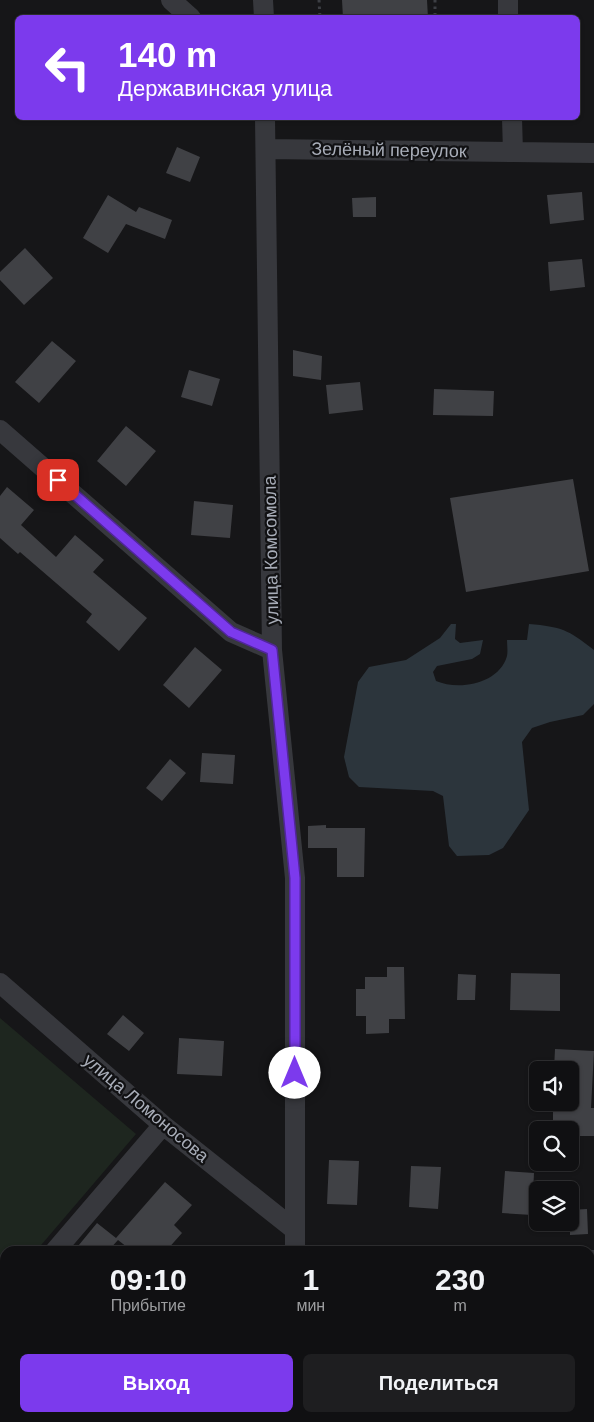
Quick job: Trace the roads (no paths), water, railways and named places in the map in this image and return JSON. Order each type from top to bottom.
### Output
[{"type":"street","points":[[171,0],[188,15]]},
{"type":"street","points":[[263,0],[264,15]]},
{"type":"street","points":[[508,0],[508,15]]},
{"type":"street","name":"улица Комсомола","points":[[265,120],[272,650],[295,878],[295,1246]]},
{"type":"street","points":[[512,120],[513,152]]},
{"type":"street","name":"Зелёный переулок","points":[[266,148],[594,153]]},
{"type":"street","points":[[0,430],[231,632],[272,650]]},
{"type":"street","name":"улица Ломоносова","points":[[0,983],[163,1125],[295,1230]]},
{"type":"street","points":[[59,1246],[163,1125]]}]
